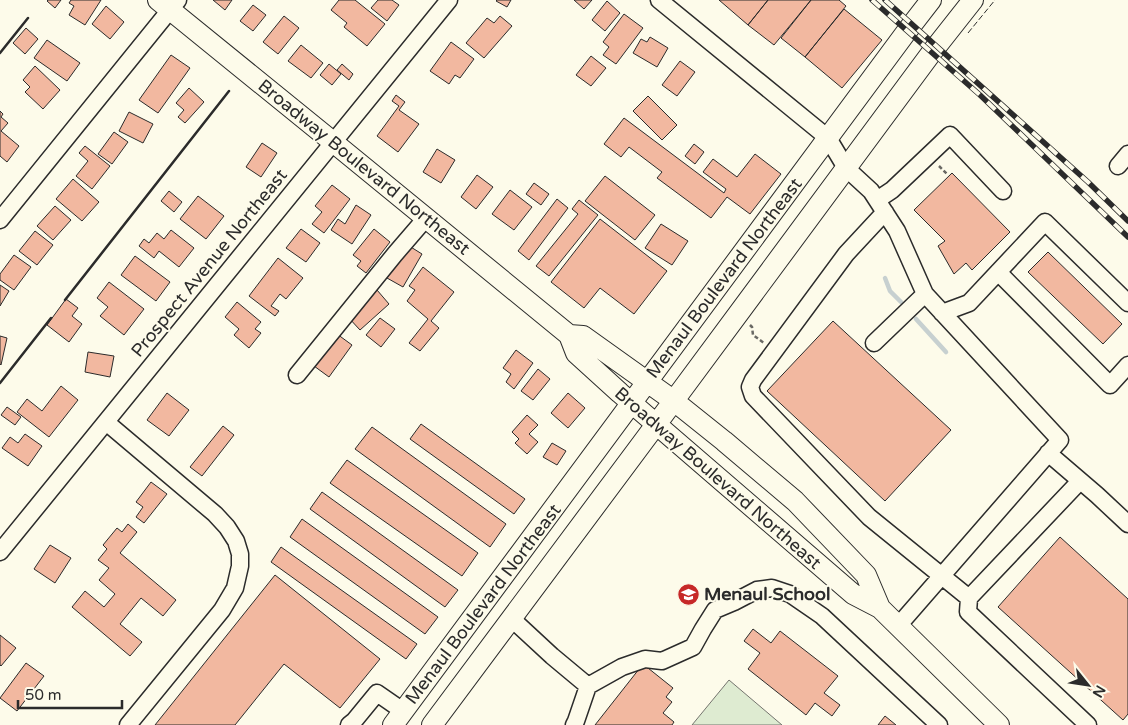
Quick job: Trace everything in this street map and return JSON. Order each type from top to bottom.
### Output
[{"type":"main road","name":"Menaul Boulevard Northeast","points":[[398,718],[931,0]]},
{"type":"main road","name":"Menaul Boulevard Northeast","points":[[432,725],[973,0]]},
{"type":"main road","name":"Broadway Boulevard Northeast","points":[[168,3],[333,142],[569,335],[576,353],[632,404],[852,594],[880,608],[1000,725]]},
{"type":"main road","name":"Broadway Boulevard Northeast","points":[[569,335],[583,336],[674,401],[794,501],[866,575],[880,608]]},
{"type":"main road","points":[[486,600],[511,618]]},
{"type":"street","name":"Prospect Avenue Northeast","points":[[0,552],[449,0]]},
{"type":"street","points":[[659,0],[828,138],[846,168],[871,191],[897,231],[925,294],[1060,440],[898,626]]},
{"type":"street","points":[[0,220],[168,3]]},
{"type":"street","points":[[969,598],[869,517],[753,396],[750,388],[753,380],[892,190],[950,135],[1003,190]]},
{"type":"street","points":[[297,375],[426,218]]},
{"type":"street","points":[[942,312],[969,303],[1045,222],[1128,303]]},
{"type":"street","points":[[998,272],[1110,385],[1128,365]]},
{"type":"street","points":[[874,343],[925,294]]},
{"type":"street","points":[[106,422],[215,514],[236,541],[240,554],[240,566],[235,588],[222,610],[128,725]]},
{"type":"street","points":[[1048,453],[1128,524]]},
{"type":"street","points":[[1080,481],[969,598],[968,612],[1088,725]]},
{"type":"street","points":[[574,725],[588,686],[622,667],[645,659],[662,661],[693,647],[716,610],[757,590],[772,588],[790,594],[822,616],[939,725]]},
{"type":"street","points":[[511,618],[588,686]]},
{"type":"street","points":[[349,725],[377,693],[398,718]]},
{"type":"path","points":[[935,163],[947,174]]},
{"type":"path","points":[[747,322],[752,327],[753,335],[766,345]]},
{"type":"green space","points":[[729,680],[782,725],[692,725]]},
{"type":"building","points":[[48,0],[61,0],[55,8]]},
{"type":"building","points":[[71,0],[101,0],[85,25],[69,15],[74,6],[69,3]]},
{"type":"building","points":[[213,0],[232,0],[225,10]]},
{"type":"building","points":[[339,0],[355,0],[385,24],[367,46],[344,27],[347,23],[331,10]]},
{"type":"building","points":[[378,0],[392,0],[399,5],[387,21],[371,8]]},
{"type":"building","points":[[497,0],[511,0],[507,7]]},
{"type":"building","points":[[574,0],[592,0],[584,9]]},
{"type":"building","points":[[719,0],[768,0],[748,25]]},
{"type":"building","points":[[768,0],[811,0],[774,45],[748,25]]},
{"type":"building","points":[[811,0],[839,0],[846,6],[805,57],[781,38]]},
{"type":"building","points":[[607,1],[620,13],[605,31],[592,20]]},
{"type":"building","points":[[253,5],[266,15],[253,31],[240,21]]},
{"type":"building","points":[[106,6],[124,22],[110,39],[92,24]]},
{"type":"building","points":[[844,9],[882,40],[842,88],[805,57]]},
{"type":"building","points":[[624,14],[643,28],[616,64],[603,55],[609,47],[603,42]]},
{"type":"building","points":[[284,16],[299,28],[278,54],[263,42]]},
{"type":"building","points":[[500,16],[512,26],[484,58],[466,43],[487,18],[494,23]]},
{"type":"building","points":[[26,28],[38,39],[25,54],[13,43]]},
{"type":"building","points":[[650,37],[668,48],[657,67],[633,53],[641,39],[647,42]]},
{"type":"building","points":[[47,40],[80,63],[67,81],[34,58]]},
{"type":"building","points":[[451,42],[474,59],[460,78],[455,75],[449,84],[430,71]]},
{"type":"building","points":[[301,45],[323,63],[311,78],[288,61]]},
{"type":"building","points":[[171,55],[190,68],[158,113],[139,100]]},
{"type":"building","points":[[591,56],[606,68],[591,86],[576,75]]},
{"type":"building","points":[[680,61],[695,72],[677,96],[662,85]]},
{"type":"building","points":[[329,64],[341,74],[332,85],[320,75]]},
{"type":"building","points":[[342,64],[353,74],[349,80],[337,70]]},
{"type":"building","points":[[35,66],[60,90],[43,109],[25,92],[30,87],[23,80]]},
{"type":"building","points":[[189,88],[204,102],[185,123],[178,117],[184,110],[176,103]]},
{"type":"building","points":[[396,95],[405,102],[399,110],[419,124],[398,152],[377,136],[399,106],[392,101]]},
{"type":"building","points":[[648,96],[677,125],[662,140],[633,111]]},
{"type":"building","points":[[0,111],[3,114],[1,117],[8,123],[1,131],[19,146],[7,162],[0,156]]},
{"type":"building","points":[[129,112],[153,124],[143,143],[119,131]]},
{"type":"building","points":[[624,118],[724,193],[726,189],[703,172],[713,159],[737,177],[755,154],[781,174],[750,214],[727,197],[711,218],[657,178],[662,172],[629,147],[621,157],[604,144]]},
{"type":"building","points":[[114,132],[128,142],[112,164],[98,154]]},
{"type":"building","points":[[262,143],[277,153],[261,177],[246,167]]},
{"type":"building","points":[[694,144],[704,152],[695,164],[685,156]]},
{"type":"building","points":[[85,146],[110,166],[92,189],[76,176],[88,161],[79,153]]},
{"type":"building","points":[[437,149],[455,160],[441,183],[423,172]]},
{"type":"building","points":[[952,173],[1010,232],[972,270],[966,263],[954,274],[938,246],[945,241],[914,210]]},
{"type":"building","points":[[477,175],[493,187],[476,209],[461,197]]},
{"type":"building","points":[[605,176],[655,215],[635,240],[585,201]]},
{"type":"building","points":[[73,179],[99,202],[82,221],[56,199]]},
{"type":"building","points":[[534,183],[549,194],[541,205],[526,194]]},
{"type":"building","points":[[332,185],[350,199],[324,233],[312,224],[322,212],[315,206]]},
{"type":"building","points":[[510,190],[532,207],[514,230],[492,214]]},
{"type":"building","points":[[169,191],[182,202],[174,212],[161,201]]},
{"type":"building","points":[[198,196],[224,216],[206,239],[180,219]]},
{"type":"building","points":[[557,199],[568,208],[529,260],[518,251]]},
{"type":"building","points":[[579,200],[598,215],[549,276],[536,266],[578,214],[572,209]]},
{"type":"building","points":[[356,205],[371,215],[352,244],[331,230],[338,219],[345,224]]},
{"type":"building","points":[[55,206],[71,220],[53,240],[37,226]]},
{"type":"building","points":[[600,219],[667,271],[634,314],[600,288],[584,308],[551,282]]},
{"type":"building","points":[[661,224],[688,241],[672,265],[645,248]]},
{"type":"building","points":[[301,229],[320,243],[306,262],[286,248]]},
{"type":"building","points":[[374,229],[390,242],[366,273],[357,266],[361,261],[353,255]]},
{"type":"building","points":[[171,230],[194,248],[179,267],[159,251],[154,258],[139,246],[144,239],[149,243],[157,233],[164,239]]},
{"type":"building","points":[[35,231],[53,245],[37,265],[19,251]]},
{"type":"building","points":[[406,244],[422,254],[403,287],[387,278]]},
{"type":"building","points":[[1048,252],[1122,324],[1103,344],[1028,272]]},
{"type":"building","points":[[14,255],[31,267],[14,290],[0,280],[0,274]]},
{"type":"building","points":[[135,256],[170,282],[156,301],[121,275]]},
{"type":"building","points":[[278,258],[303,278],[286,299],[280,294],[271,306],[279,311],[275,316],[249,296]]},
{"type":"building","points":[[423,267],[454,292],[431,321],[439,328],[420,351],[409,343],[428,319],[407,301],[415,290],[409,286]]},
{"type":"building","points":[[109,282],[144,309],[124,335],[100,316],[108,307],[97,298]]},
{"type":"building","points":[[0,285],[9,291],[0,306]]},
{"type":"building","points":[[377,290],[389,304],[360,330],[348,317]]},
{"type":"building","points":[[66,299],[78,308],[72,316],[82,324],[69,342],[47,325]]},
{"type":"building","points":[[237,302],[261,322],[255,329],[261,333],[249,348],[234,335],[239,329],[225,317]]},
{"type":"building","points":[[380,318],[395,329],[381,347],[366,335]]},
{"type":"building","points":[[833,321],[951,430],[885,501],[767,391]]},
{"type":"building","points":[[337,334],[352,345],[329,377],[314,366]]},
{"type":"building","points":[[0,336],[7,338],[1,365],[0,364]]},
{"type":"building","points":[[516,350],[533,363],[514,389],[506,382],[511,374],[503,368]]},
{"type":"building","points":[[88,352],[114,356],[110,377],[85,372]]},
{"type":"building","points":[[538,369],[550,379],[533,400],[521,391]]},
{"type":"building","points":[[61,386],[78,400],[49,437],[17,412],[27,399],[42,411]]},
{"type":"building","points":[[167,393],[189,410],[169,436],[147,420]]},
{"type":"building","points":[[568,393],[585,408],[568,428],[551,413]]},
{"type":"building","points":[[7,407],[21,417],[15,425],[1,415]]},
{"type":"building","points":[[527,415],[538,425],[529,434],[538,442],[527,454],[515,443],[519,439],[512,432]]},
{"type":"building","points":[[421,424],[525,499],[514,514],[410,439]]},
{"type":"building","points":[[223,426],[234,435],[202,476],[190,467]]},
{"type":"building","points":[[372,427],[506,524],[490,547],[355,449]]},
{"type":"building","points":[[25,434],[42,446],[28,466],[2,448],[10,437],[18,443]]},
{"type":"building","points":[[552,443],[566,451],[557,465],[543,457]]},
{"type":"building","points":[[347,460],[478,553],[462,576],[330,483]]},
{"type":"building","points":[[151,482],[167,494],[144,523],[136,517],[143,507],[136,502]]},
{"type":"building","points":[[322,492],[458,590],[445,607],[310,509]]},
{"type":"building","points":[[302,519],[438,617],[425,634],[290,537]]},
{"type":"building","points":[[128,524],[137,532],[120,553],[176,600],[163,616],[141,598],[120,624],[142,642],[130,656],[72,607],[85,591],[104,607],[115,594],[99,580],[109,568],[98,560],[107,549],[103,545],[117,528],[122,532]]},
{"type":"building","points":[[1060,537],[1128,599],[1128,714],[1123,720],[998,607]]},
{"type":"building","points":[[50,545],[71,558],[55,583],[34,569]]},
{"type":"building","points":[[281,547],[417,644],[406,659],[271,562]]},
{"type":"building","points":[[275,575],[380,659],[340,708],[284,664],[235,725],[155,725]]},
{"type":"building","points":[[753,629],[771,643],[780,631],[838,676],[824,693],[840,705],[832,716],[815,703],[806,715],[748,669],[760,653],[744,641]]},
{"type":"building","points":[[0,635],[16,648],[1,666],[0,665]]},
{"type":"building","points":[[26,663],[44,676],[17,711],[0,698]]},
{"type":"building","points":[[643,664],[673,688],[666,697],[672,702],[663,713],[674,722],[672,725],[595,725]]},
{"type":"building","points":[[885,716],[896,725],[878,725]]},
{"type":"waterway","points":[[885,278],[890,291],[901,302]]},
{"type":"waterway","points":[[916,319],[946,352]]},
{"type":"railway","points":[[872,0],[980,95],[1128,237]]},
{"type":"railway","points":[[885,0],[1088,182],[1128,221]]},
{"type":"fence","points":[[968,33],[995,0]]},
{"type":"wall","points":[[0,53],[28,18]]},
{"type":"wall","points":[[65,300],[229,91]]},
{"type":"wall","points":[[0,383],[51,318]]},
{"type":"place","name":"Menaul School","points":[[688,594]]}]
